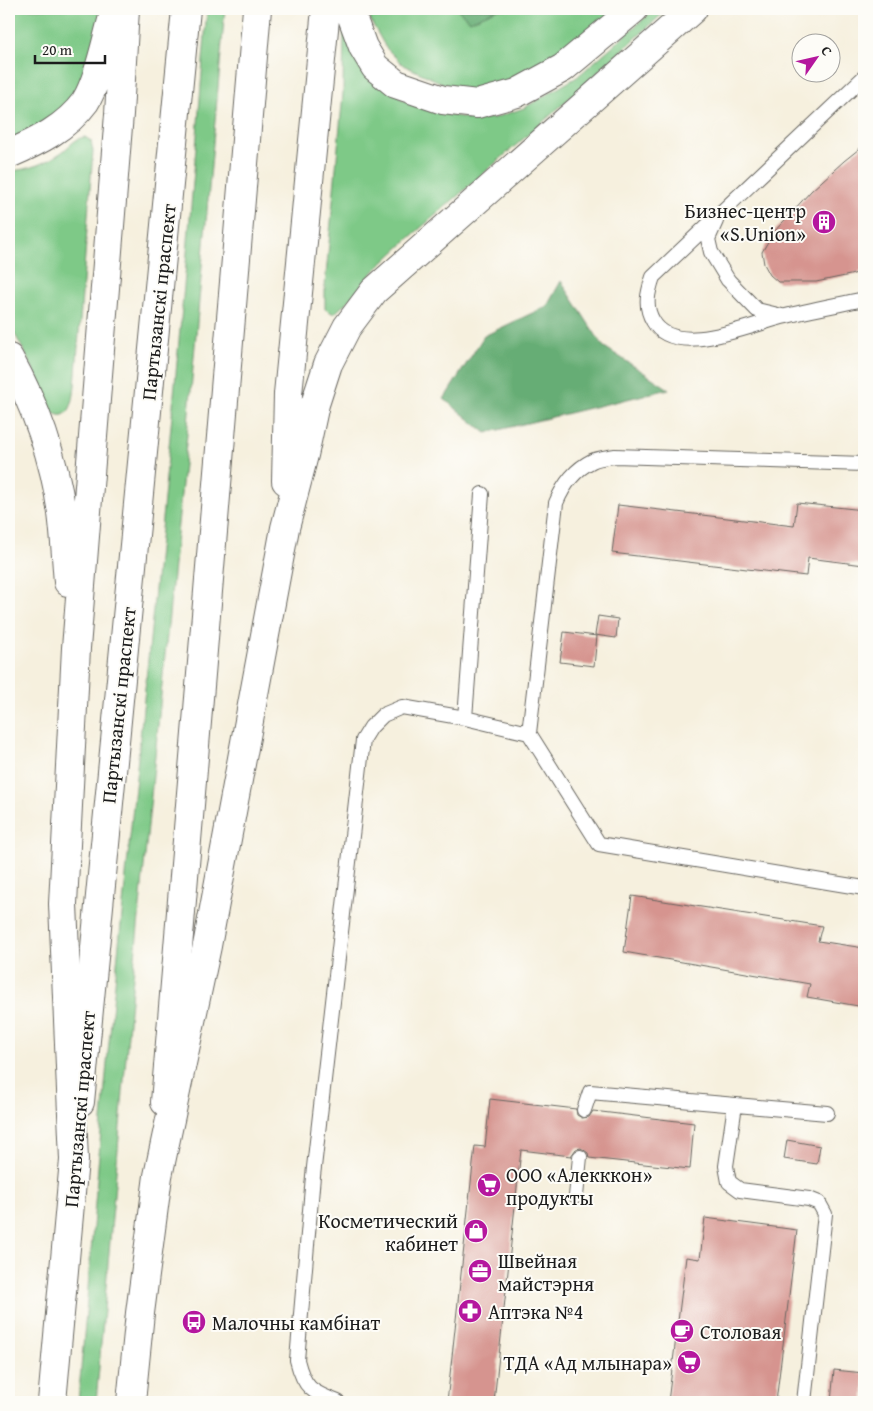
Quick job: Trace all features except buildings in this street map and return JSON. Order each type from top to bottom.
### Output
[{"type":"main road","points":[[9,154],[46,136],[70,120],[86,101],[95,79],[116,9]]},
{"type":"main road","points":[[74,1160],[62,904],[76,648],[117,134],[125,9]]},
{"type":"main road","name":"Партызанскі праспект","points":[[52,1402],[186,9]]},
{"type":"main road","points":[[131,1402],[140,1313],[158,1176],[257,9]]},
{"type":"main road","points":[[285,528],[288,394],[326,9]]},
{"type":"main road","points":[[349,9],[363,47],[375,67],[396,84],[443,100],[477,104],[517,93],[563,68],[634,9]]},
{"type":"main road","points":[[158,1176],[207,946],[285,528],[304,455],[314,404],[328,364],[347,327],[374,291],[693,9]]},
{"type":"main road","points":[[9,358],[37,416],[51,462],[62,513],[76,648]]},
{"type":"lane","points":[[864,77],[653,277],[647,294],[648,313],[656,327],[670,335],[685,340],[708,338],[782,316],[864,299]]},
{"type":"lane","points":[[718,216],[708,240],[711,252],[728,280],[757,310],[782,316]]},
{"type":"lane","points":[[864,464],[615,456],[592,460],[571,477],[561,490],[556,503],[529,733],[599,844],[864,888]]},
{"type":"lane","points":[[465,718],[482,494]]},
{"type":"lane","points":[[338,1402],[320,1396],[309,1388],[301,1375],[297,1360],[313,1176],[363,740],[370,727],[383,715],[402,707],[465,718],[529,733]]},
{"type":"lane","points":[[584,1110],[590,1092],[827,1113]]},
{"type":"lane","points":[[735,1105],[726,1166],[729,1182],[740,1190],[809,1199],[819,1203],[826,1214],[804,1402]]},
{"type":"lane","points":[[576,1196],[580,1157]]},
{"type":"green space","points":[[9,9],[109,9],[101,45],[64,113],[9,141]]},
{"type":"green space","points":[[207,9],[225,9],[188,424],[133,977],[96,1402],[78,1402],[108,1052],[173,400]]},
{"type":"green space","points":[[366,9],[619,9],[538,71],[486,91],[465,90],[444,84],[403,65],[386,48]]},
{"type":"green space","points":[[457,9],[498,9],[470,21]]},
{"type":"green space","points":[[655,9],[668,9],[552,114],[408,239],[375,270],[334,314],[325,309],[325,286],[343,93],[344,13],[400,98],[418,107],[473,119],[494,118],[524,108],[577,77]]},
{"type":"green space","points":[[85,137],[91,141],[93,151],[74,396],[70,408],[63,415],[60,415],[51,412],[37,376],[9,323],[9,171],[43,163],[62,152],[75,141]]},
{"type":"green space","points":[[561,281],[603,346],[669,389],[486,433],[444,399],[484,336],[547,306]]},
{"type":"place","name":"Бизнес-центр «S.Union»","points":[[824,222]]},
{"type":"place","name":"ООО «Алекккон» продукты","points":[[489,1185]]},
{"type":"place","name":"Косметический кабинет","points":[[476,1231]]},
{"type":"place","name":"Швейная майстэрня","points":[[480,1271]]},
{"type":"place","name":"Аптэка №4","points":[[470,1311]]},
{"type":"place","name":"Малочны камбінат","points":[[194,1322]]},
{"type":"place","name":"Столовая","points":[[682,1331]]},
{"type":"place","name":"ТДА «Ад млынара»","points":[[689,1362]]}]
